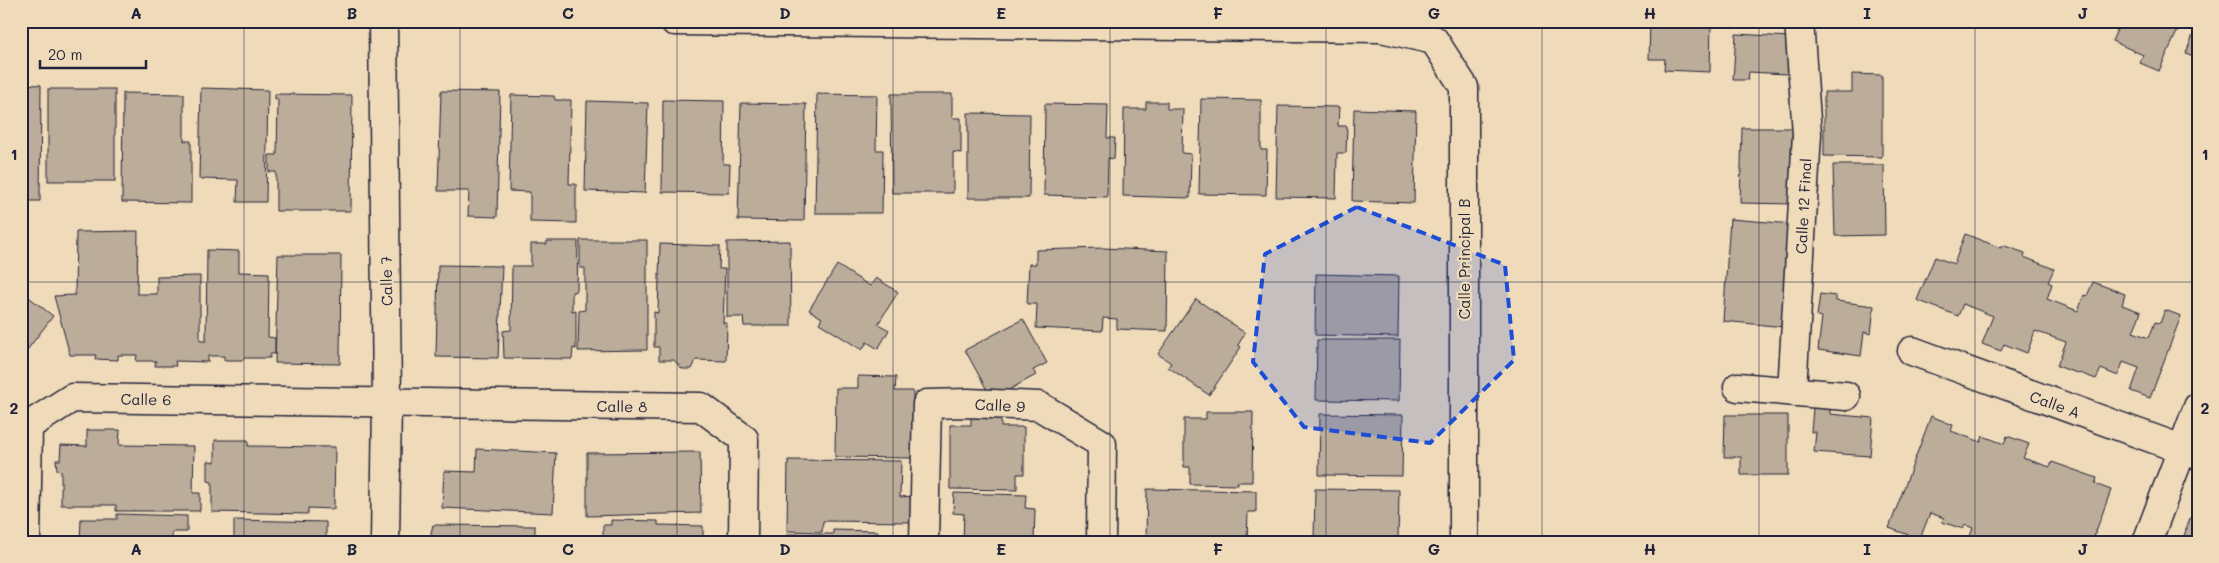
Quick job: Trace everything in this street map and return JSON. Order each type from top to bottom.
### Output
[{"type":"street","name":"Calle 7","points":[[382,21],[387,401],[385,542]]},
{"type":"street","name":"Calle Principal B","points":[[674,21],[1382,25],[1434,40],[1464,87],[1464,542]]},
{"type":"street","name":"Calle 12 Final","points":[[1792,391],[1807,134],[1799,21]]},
{"type":"street","name":"Calle A","points":[[1912,351],[2190,452]]},
{"type":"street","points":[[1738,386],[1846,396]]},
{"type":"street","name":"Calle 6","points":[[26,542],[28,426],[72,398],[387,401]]},
{"type":"street","name":"Calle 8","points":[[387,401],[701,407],[744,439],[743,542]]},
{"type":"street","name":"Calle 9","points":[[924,542],[927,404],[968,403],[1039,406],[1102,444],[1101,542]]},
{"type":"street","points":[[2147,542],[2190,452],[2198,407]]},
{"type":"highlighted area","points":[[1357,207],[1505,265],[1514,360],[1430,443],[1304,427],[1253,362],[1265,254]]},
{"type":"building","points":[[1650,21],[1711,21],[1710,72],[1664,70],[1665,59],[1649,59]]},
{"type":"building","points":[[1729,21],[1784,21],[1785,26],[1730,27]]},
{"type":"building","points":[[2121,21],[2182,21],[2159,71],[2140,63],[2143,55],[2112,41]]},
{"type":"building","points":[[2198,22],[2198,58],[2186,53]]},
{"type":"building","points":[[1736,34],[1790,37],[1787,74],[1749,72],[1748,80],[1733,80]]},
{"type":"building","points":[[1852,74],[1882,75],[1882,157],[1824,156],[1824,92],[1852,92]]},
{"type":"building","points":[[21,84],[41,85],[40,201],[21,201]]},
{"type":"building","points":[[201,88],[268,90],[266,202],[237,202],[238,180],[199,179]]},
{"type":"building","points":[[48,89],[115,89],[115,181],[48,181]]},
{"type":"building","points":[[441,91],[500,92],[497,217],[468,216],[469,191],[438,191]]},
{"type":"building","points":[[123,93],[184,94],[184,141],[191,141],[191,203],[122,202]]},
{"type":"building","points":[[275,94],[352,95],[351,211],[276,211],[276,172],[269,172],[269,155],[277,155],[278,99],[275,99]]},
{"type":"building","points":[[817,94],[877,95],[876,150],[883,150],[882,213],[815,213]]},
{"type":"building","points":[[891,94],[952,94],[952,118],[961,118],[961,153],[953,152],[953,193],[892,193]]},
{"type":"building","points":[[511,95],[554,96],[555,100],[571,100],[569,184],[576,184],[576,223],[530,222],[530,192],[509,191]]},
{"type":"building","points":[[1201,99],[1261,100],[1261,150],[1267,150],[1266,195],[1199,194]]},
{"type":"building","points":[[663,100],[724,101],[723,164],[730,164],[729,193],[662,192]]},
{"type":"building","points":[[587,101],[648,103],[645,193],[585,191]]},
{"type":"building","points":[[1146,102],[1167,102],[1167,109],[1183,109],[1182,153],[1191,154],[1190,198],[1123,196],[1124,109],[1146,109]]},
{"type":"building","points":[[741,103],[806,104],[804,221],[738,220]]},
{"type":"building","points":[[1045,104],[1108,105],[1107,138],[1115,138],[1114,159],[1108,158],[1107,197],[1044,195]]},
{"type":"building","points":[[1278,106],[1339,107],[1338,126],[1347,126],[1346,153],[1337,153],[1336,198],[1276,197]]},
{"type":"building","points":[[1354,109],[1416,111],[1414,203],[1352,201]]},
{"type":"building","points":[[968,113],[1030,114],[1029,198],[968,198]]},
{"type":"building","points":[[1742,128],[1795,128],[1794,204],[1740,203]]},
{"type":"building","points":[[1833,165],[1884,165],[1885,235],[1835,236]]},
{"type":"building","points":[[1730,219],[1793,224],[1785,327],[1723,321]]},
{"type":"building","points":[[138,231],[137,294],[157,294],[157,277],[200,276],[200,341],[206,341],[207,250],[239,251],[239,272],[269,273],[268,337],[275,338],[275,354],[270,354],[270,358],[244,358],[243,360],[224,360],[224,356],[208,356],[208,362],[175,361],[176,366],[155,366],[156,361],[136,361],[137,355],[118,355],[118,360],[95,359],[96,355],[70,355],[54,296],[75,295],[76,232]]},
{"type":"building","points":[[1965,234],[2001,248],[2002,245],[2025,253],[2024,257],[2054,269],[2048,282],[2052,284],[2047,299],[2078,311],[2084,295],[2087,296],[2093,282],[2125,294],[2122,305],[2141,312],[2133,332],[2149,338],[2155,322],[2160,323],[2165,310],[2181,316],[2150,398],[2131,391],[2139,368],[2123,362],[2118,376],[2101,369],[2096,379],[2057,366],[2066,342],[2035,331],[2027,353],[2004,344],[2001,351],[1982,344],[1993,316],[1963,304],[1958,316],[1917,300],[1935,257],[1954,264]]},
{"type":"building","points":[[580,240],[647,240],[647,350],[578,351],[579,311],[585,310],[585,268],[580,268]]},
{"type":"building","points":[[547,241],[578,241],[577,291],[572,292],[572,311],[576,310],[576,349],[573,348],[572,359],[504,358],[503,331],[511,330],[512,266],[531,266],[531,244],[547,244]]},
{"type":"building","points":[[790,241],[791,326],[744,326],[743,317],[727,317],[727,242]]},
{"type":"building","points":[[660,244],[720,246],[719,269],[725,269],[723,323],[727,323],[726,361],[696,360],[692,369],[682,369],[674,360],[659,360],[659,347],[654,347],[654,312],[658,313]]},
{"type":"building","points":[[1103,248],[1168,251],[1167,331],[1117,329],[1117,319],[1103,318],[1102,331],[1036,328],[1037,304],[1027,304],[1029,264],[1036,264],[1036,250]]},
{"type":"building","points":[[278,255],[341,255],[340,364],[275,363]]},
{"type":"building","points":[[438,265],[502,266],[498,358],[436,357]]},
{"type":"building","points":[[837,265],[870,286],[876,278],[898,292],[878,324],[889,330],[878,349],[867,342],[862,350],[819,323],[822,318],[809,310]]},
{"type":"building","points":[[1316,274],[1399,276],[1398,337],[1315,335]]},
{"type":"building","points":[[21,291],[53,316],[21,358]]},
{"type":"building","points":[[1820,294],[1836,296],[1836,301],[1874,306],[1871,334],[1864,332],[1861,356],[1818,350],[1822,317],[1817,316]]},
{"type":"building","points":[[1196,299],[1245,333],[1238,345],[1241,347],[1209,395],[1168,367],[1171,363],[1158,354]]},
{"type":"building","points":[[1023,319],[1047,363],[1033,370],[1036,375],[992,399],[965,350]]},
{"type":"building","points":[[1317,340],[1400,340],[1399,401],[1316,400]]},
{"type":"building","points":[[858,376],[896,377],[895,391],[913,391],[913,458],[835,457],[836,388],[858,388]]},
{"type":"building","points":[[1813,408],[1830,409],[1830,414],[1873,418],[1870,456],[1814,452],[1816,432],[1811,432]]},
{"type":"building","points":[[1206,412],[1253,412],[1252,482],[1237,482],[1238,485],[1190,484],[1190,467],[1184,467],[1184,419],[1206,419]]},
{"type":"building","points":[[971,414],[1001,414],[1001,427],[1024,427],[1024,474],[1017,474],[1017,490],[950,489],[950,425],[971,425]]},
{"type":"building","points":[[1320,414],[1403,415],[1402,476],[1319,475]]},
{"type":"building","points":[[1725,415],[1788,415],[1788,475],[1741,475],[1741,457],[1724,457]]},
{"type":"building","points":[[1931,416],[1953,425],[1951,431],[1981,442],[1983,436],[2004,444],[2007,436],[2029,444],[2023,458],[2050,467],[2052,462],[2097,478],[2095,484],[2111,490],[2092,542],[1968,542],[1973,528],[1965,525],[1963,529],[1942,522],[1944,518],[1930,513],[1920,539],[1889,528]]},
{"type":"building","points":[[87,430],[120,430],[119,445],[194,446],[193,493],[200,493],[200,511],[116,511],[116,505],[61,505],[61,471],[57,470],[56,460],[60,460],[61,445],[87,446]]},
{"type":"building","points":[[215,440],[248,440],[248,446],[335,447],[334,509],[308,508],[308,514],[212,512],[212,482],[208,481],[208,461],[215,462]]},
{"type":"building","points":[[477,449],[556,453],[553,513],[442,508],[444,471],[476,472]]},
{"type":"building","points":[[700,452],[701,513],[587,516],[587,453]]},
{"type":"building","points":[[788,460],[901,461],[900,497],[916,496],[916,522],[823,521],[822,532],[787,531]]},
{"type":"building","points":[[1147,489],[1256,491],[1256,512],[1248,512],[1247,542],[1146,542]]},
{"type":"building","points":[[1315,489],[1399,490],[1398,542],[1314,542]]},
{"type":"building","points":[[954,493],[1026,495],[1025,508],[1035,509],[1034,542],[963,542],[964,514],[953,513]]},
{"type":"building","points":[[117,514],[187,516],[187,532],[172,532],[172,542],[80,542],[81,519],[117,519]]},
{"type":"building","points":[[2190,518],[2198,521],[2198,542],[2182,542]]},
{"type":"building","points":[[234,520],[326,522],[326,539],[329,542],[234,542]]},
{"type":"building","points":[[611,520],[658,521],[658,525],[703,526],[703,542],[607,542],[603,540],[603,525],[611,525]]},
{"type":"building","points":[[433,525],[535,526],[535,542],[433,542],[431,533]]},
{"type":"building","points":[[833,530],[878,531],[878,537],[903,537],[903,542],[787,542],[787,534],[833,534]]}]
